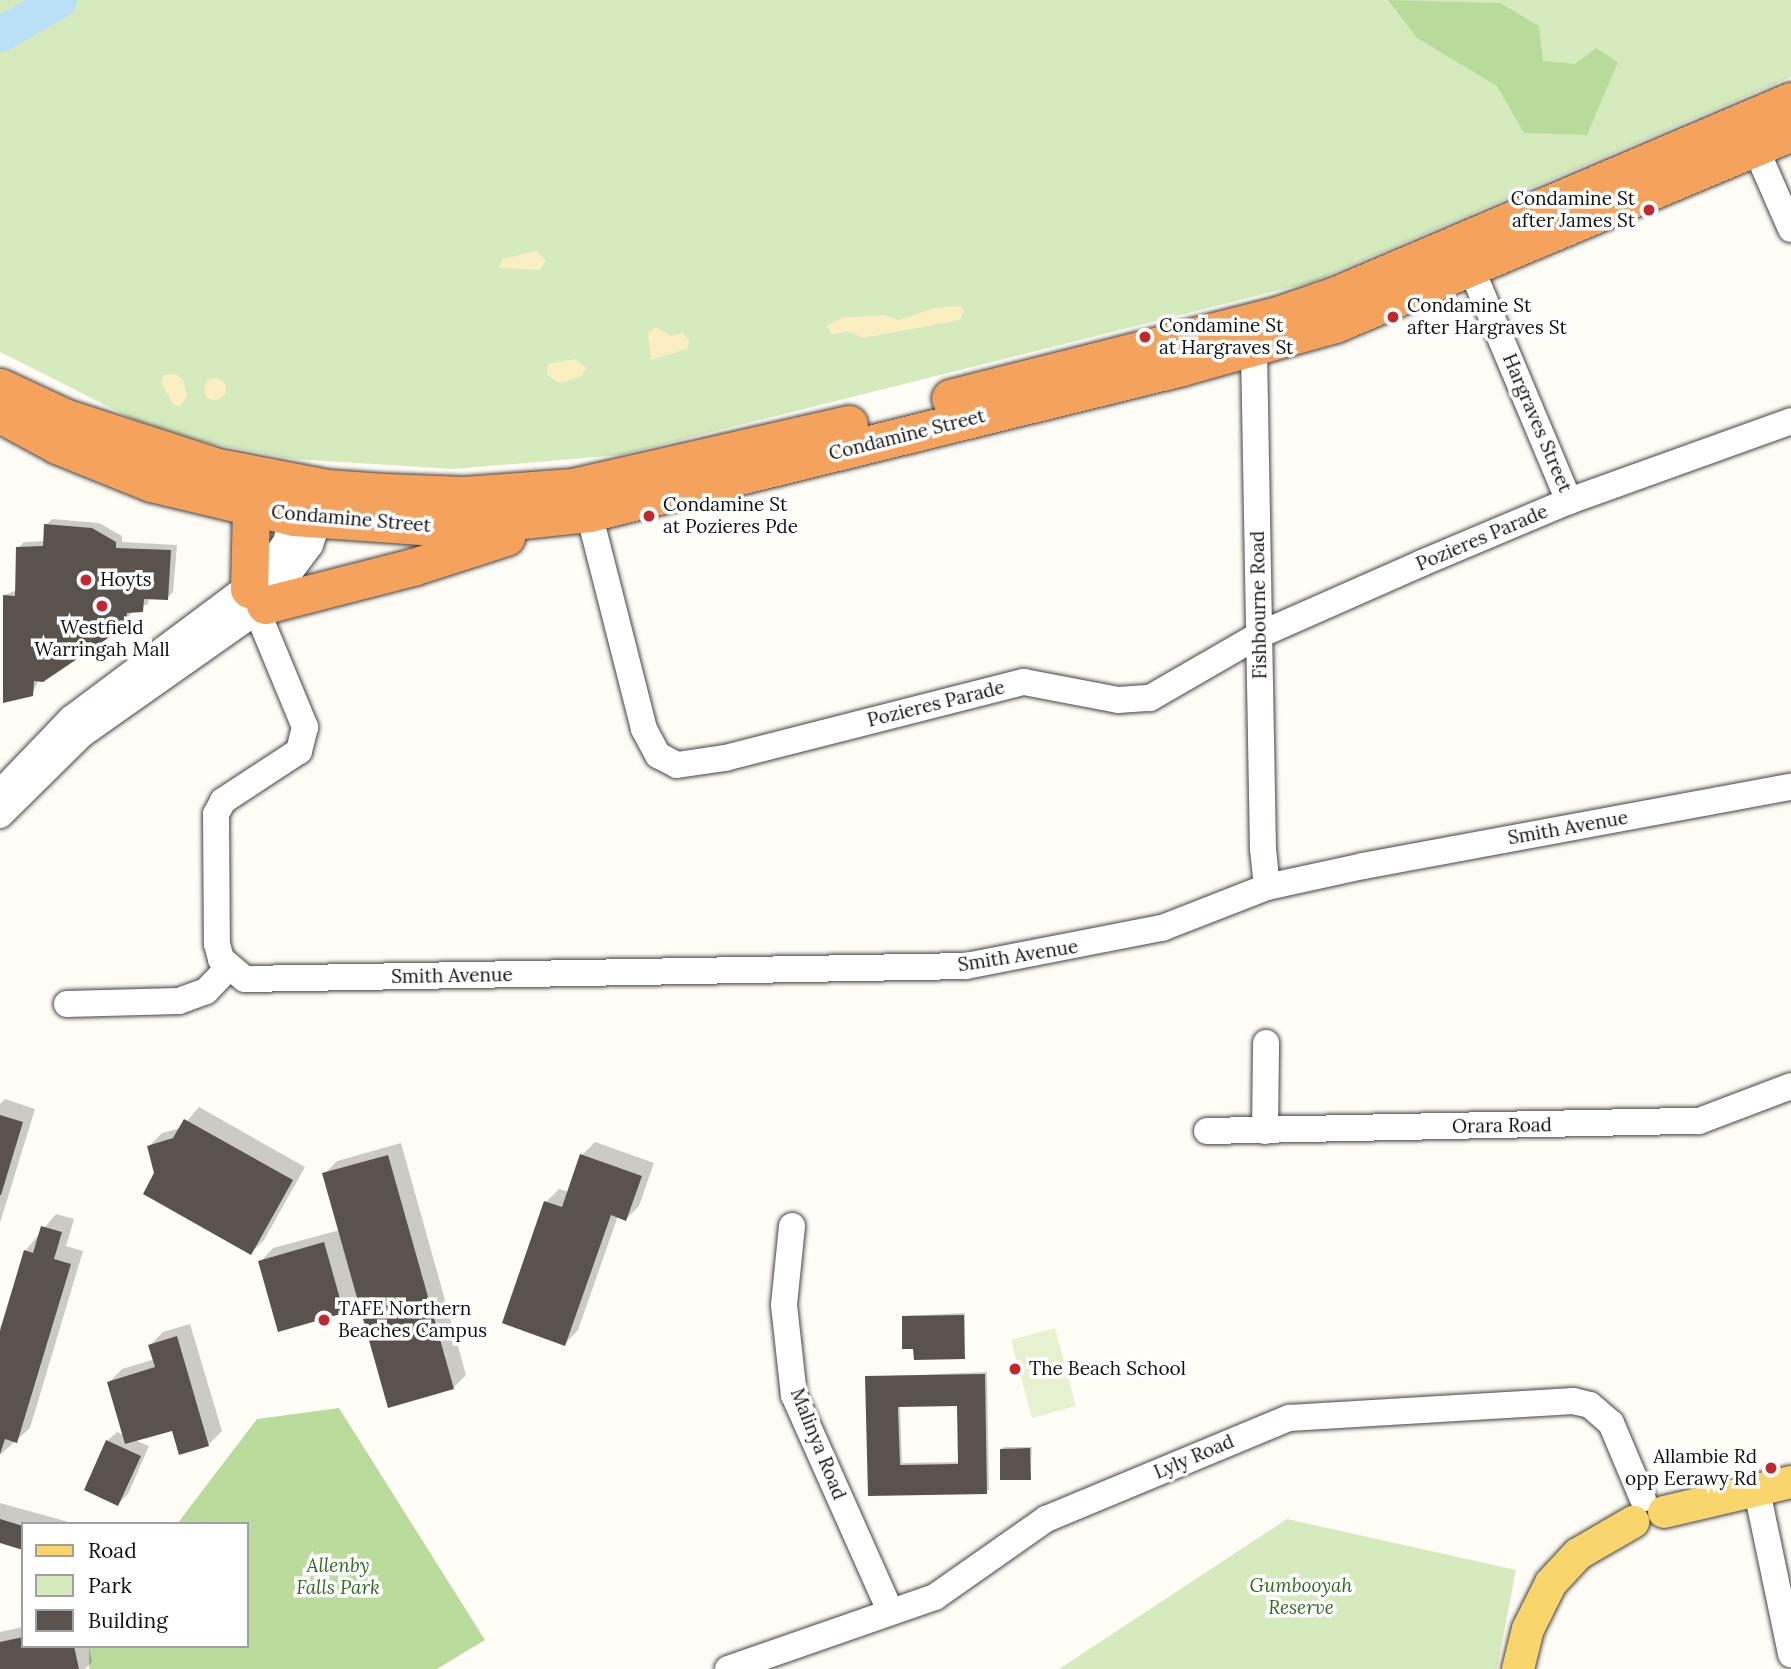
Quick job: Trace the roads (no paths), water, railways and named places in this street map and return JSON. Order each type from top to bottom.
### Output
[{"type":"highway","name":"Condamine Street","points":[[0,414],[105,466],[251,509],[310,502],[464,495],[619,478],[1253,335],[1335,324],[1471,268],[1750,135],[1791,102]]},
{"type":"highway","name":"Condamine Street","points":[[0,387],[64,417],[310,502],[449,528],[542,520],[589,513],[1253,335],[1400,270],[1750,135],[1791,132]]},
{"type":"highway","points":[[251,509],[257,602],[490,544],[542,520]]},
{"type":"main road","points":[[1518,1669],[1528,1629],[1551,1583],[1578,1555],[1646,1511],[1757,1491],[1791,1482]]},
{"type":"street","points":[[1750,135],[1791,229]]},
{"type":"street","name":"Hargraves Street","points":[[1471,268],[1569,501]]},
{"type":"street","name":"Fishbourne Road","points":[[1253,335],[1263,849],[1267,887]]},
{"type":"street","name":"Pozieres Parade","points":[[589,513],[644,729],[658,755],[677,765],[725,758],[1024,682],[1118,700],[1150,698],[1259,635],[1569,501],[1791,421]]},
{"type":"street","points":[[0,815],[81,735],[293,573],[310,502]]},
{"type":"street","points":[[0,793],[71,719],[257,602]]},
{"type":"street","points":[[67,1004],[179,1001],[206,991],[229,968],[217,944],[216,814],[223,800],[299,751],[305,727],[257,602]]},
{"type":"street","name":"Smith Avenue","points":[[229,968],[245,979],[267,979],[966,966],[1162,928],[1267,887],[1791,787]]},
{"type":"street","points":[[1265,1131],[1266,1043]]},
{"type":"street","name":"Orara Road","points":[[1207,1131],[1699,1121],[1791,1086]]},
{"type":"street","name":"Malinya Road","points":[[792,1226],[784,1305],[794,1395],[890,1611]]},
{"type":"street","name":"Lyly Road","points":[[728,1669],[935,1597],[1046,1519],[1289,1418],[1573,1401],[1590,1405],[1611,1423],[1646,1511]]},
{"type":"street","points":[[1757,1491],[1791,1654]]},
{"type":"waterway","points":[[0,34],[59,0]]},
{"type":"place","name":"Condamine St after James St","points":[[1649,210]]},
{"type":"place","name":"Condamine St after Hargraves St","points":[[1393,317]]},
{"type":"place","name":"Condamine St at Hargraves St","points":[[1145,337]]},
{"type":"place","name":"Condamine St at Pozieres Pde","points":[[649,516]]},
{"type":"place","name":"Hoyts","points":[[86,580]]},
{"type":"place","name":"Westfield Warringah Mall","points":[[102,606]]},
{"type":"place","name":"TAFE Northern Beaches Campus","points":[[324,1320]]},
{"type":"place","name":"The Beach School","points":[[1015,1369]]},
{"type":"place","name":"Allambie Rd opp Eerawy Rd","points":[[1771,1468]]},
{"type":"park label","name":"Allenby Falls Park","points":[[338,1577]]},
{"type":"park label","name":"Gumbooyah Reserve","points":[[1301,1597]]}]
